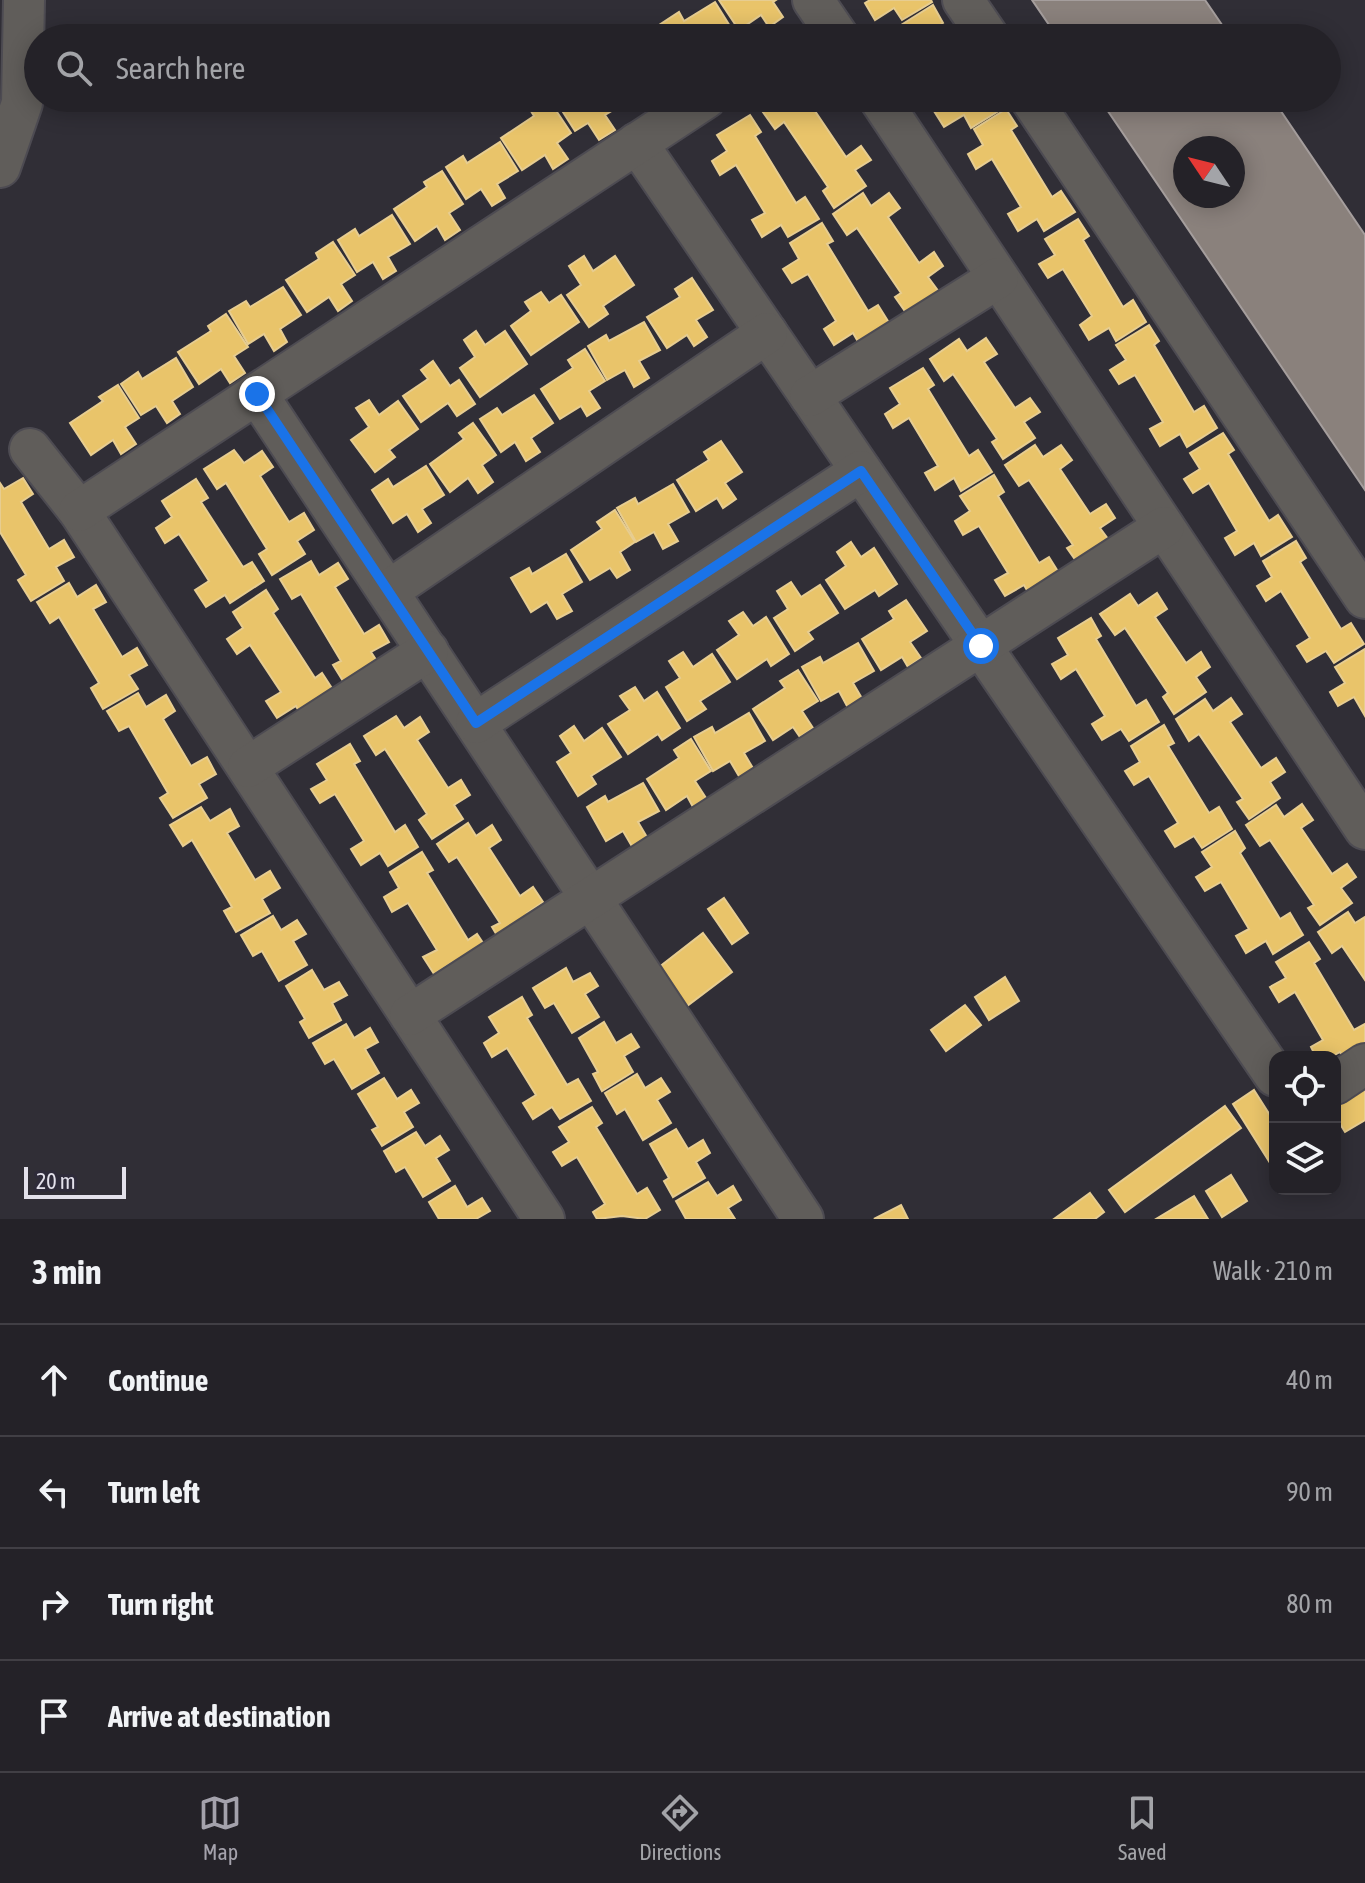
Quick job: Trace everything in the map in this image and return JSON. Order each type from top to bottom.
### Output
[{"type":"street","points":[[0,167],[22,103],[24,0]]},
{"type":"street","points":[[963,0],[979,24]]},
{"type":"street","points":[[79,511],[685,112]]},
{"type":"street","points":[[888,112],[1365,829]]},
{"type":"street","points":[[1039,112],[1365,598]]},
{"type":"street","points":[[637,143],[1269,1067]]},
{"type":"street","points":[[810,396],[998,278]]},
{"type":"street","points":[[388,591],[767,333]]},
{"type":"street","points":[[257,394],[803,1219]]},
{"type":"street","points":[[30,449],[79,511],[544,1219]]},
{"type":"street","points":[[476,723],[861,471]]},
{"type":"street","points":[[410,1015],[1164,527]]},
{"type":"street","points":[[248,767],[428,651]]},
{"type":"street","points":[[1341,1080],[1365,1064]]},
{"type":"building: Homes","points":[[719,0],[776,0],[773,2],[783,17],[773,24],[767,24],[761,15],[748,24],[735,24]]},
{"type":"building: Homes","points":[[870,0],[932,2],[902,20],[894,8],[875,20],[865,3]]},
{"type":"building: Homes","points":[[715,2],[729,24],[661,24],[679,12],[684,21]]},
{"type":"building: Homes","points":[[933,5],[943,23],[941,24],[903,24]]},
{"type":"building: Homes","points":[[532,112],[557,112],[571,133],[557,143],[568,159],[553,169],[545,155],[522,170],[501,138],[534,116]]},
{"type":"building: Homes","points":[[563,112],[610,112],[605,115],[615,130],[599,140],[588,123],[575,131]]},
{"type":"building: Homes","points":[[763,112],[816,112],[846,157],[861,146],[871,160],[855,170],[866,186],[834,208],[823,191],[828,187],[784,122],[775,129]]},
{"type":"building: Homes","points":[[935,112],[997,112],[971,128],[964,115],[944,127]]},
{"type":"building: Homes","points":[[1001,112],[1008,112],[1017,126],[1011,130],[1052,197],[1061,191],[1075,212],[1044,231],[1037,219],[1018,231],[1008,214],[1021,207],[992,159],[976,169],[968,154],[983,145],[974,129]]},
{"type":"building: Homes","points":[[750,115],[761,132],[755,136],[796,203],[805,197],[819,219],[788,237],[781,225],[762,237],[752,220],[765,213],[736,165],[720,175],[712,161],[727,151],[717,135]]},
{"type":"building: Homes","points":[[500,142],[518,171],[497,184],[505,198],[492,206],[481,189],[466,199],[446,167],[463,156],[467,163]]},
{"type":"building: Homes","points":[[442,171],[463,204],[449,213],[460,230],[445,240],[437,226],[415,241],[394,209],[427,187],[424,182]]},
{"type":"building: Homes","points":[[863,193],[871,206],[889,193],[900,208],[888,217],[919,263],[934,252],[943,266],[928,277],[939,292],[907,314],[895,297],[901,293],[857,228],[847,235],[833,214]]},
{"type":"building: Homes","points":[[392,215],[410,244],[388,257],[396,271],[383,279],[373,262],[357,272],[338,240],[355,229],[359,236]]},
{"type":"building: Homes","points":[[1078,219],[1089,236],[1083,240],[1123,307],[1133,300],[1146,322],[1116,341],[1109,328],[1089,340],[1080,325],[1092,316],[1063,269],[1048,278],[1039,264],[1055,255],[1045,239]]},
{"type":"building: Homes","points":[[822,223],[833,241],[827,244],[868,311],[878,305],[891,326],[860,345],[853,333],[834,345],[824,329],[836,321],[808,274],[792,283],[783,269],[799,259],[790,243]]},
{"type":"building: Homes","points":[[333,242],[355,275],[341,284],[352,301],[338,311],[329,297],[307,312],[286,280],[319,259],[316,253]]},
{"type":"building: Homes","points":[[584,256],[593,271],[615,256],[634,285],[603,306],[608,314],[589,327],[567,295],[581,285],[569,266]]},
{"type":"building: Homes","points":[[692,278],[713,310],[696,320],[707,337],[694,346],[687,335],[667,348],[647,317],[680,297],[675,289]]},
{"type":"building: Homes","points":[[283,287],[301,315],[280,329],[287,342],[274,351],[264,334],[248,344],[229,311],[246,301],[250,307]]},
{"type":"building: Homes","points":[[541,292],[549,303],[561,295],[579,322],[531,355],[511,326],[531,311],[525,302]]},
{"type":"building: Homes","points":[[226,314],[248,347],[234,356],[245,373],[230,383],[221,369],[199,384],[178,352],[211,331],[208,326]]},
{"type":"building: Homes","points":[[644,322],[660,350],[639,361],[649,378],[634,387],[625,370],[607,380],[588,346],[606,335],[609,341]]},
{"type":"building: Homes","points":[[1149,325],[1159,341],[1154,345],[1194,412],[1204,406],[1217,428],[1187,447],[1180,434],[1160,446],[1150,429],[1163,422],[1135,375],[1119,384],[1110,370],[1126,360],[1116,345]]},
{"type":"building: Homes","points":[[476,331],[485,345],[505,331],[527,364],[480,397],[460,368],[475,357],[464,340]]},
{"type":"building: Homes","points":[[986,338],[997,354],[984,362],[1015,408],[1030,398],[1040,412],[1024,422],[1035,438],[1003,459],[992,442],[997,439],[953,374],[944,381],[930,359],[959,339],[967,351]]},
{"type":"building: Homes","points":[[585,349],[605,381],[589,391],[600,408],[587,416],[581,406],[560,419],[541,389],[573,368],[568,360]]},
{"type":"building: Homes","points":[[176,358],[193,387],[172,401],[180,414],[167,423],[156,406],[141,415],[121,384],[138,372],[142,379]]},
{"type":"building: Homes","points":[[433,361],[450,386],[459,380],[475,404],[457,416],[448,403],[421,422],[403,396],[428,379],[421,370]]},
{"type":"building: Homes","points":[[923,368],[934,385],[928,389],[969,456],[978,450],[992,472],[961,491],[954,478],[935,490],[925,473],[938,466],[909,418],[893,428],[885,414],[900,404],[890,388]]},
{"type":"building: Homes","points":[[118,385],[139,418],[125,427],[136,444],[121,454],[113,440],[91,455],[70,423],[103,401],[99,397]]},
{"type":"building: Homes","points":[[534,395],[553,423],[531,438],[540,452],[526,461],[515,442],[501,452],[480,419],[497,408],[502,415]]},
{"type":"building: Homes","points":[[369,400],[379,415],[398,401],[418,429],[389,450],[395,457],[375,472],[351,440],[369,427],[356,408]]},
{"type":"building: Homes","points":[[473,423],[496,455],[482,465],[493,482],[478,493],[468,478],[450,492],[430,464],[464,439],[459,433]]},
{"type":"building: Homes","points":[[1223,433],[1234,450],[1228,454],[1269,521],[1278,515],[1292,537],[1261,556],[1254,543],[1235,555],[1225,538],[1237,531],[1209,483],[1193,493],[1184,479],[1200,469],[1190,453]]},
{"type":"building: Homes","points":[[721,441],[742,472],[725,483],[736,499],[723,508],[717,498],[696,511],[677,480],[709,460],[704,452]]},
{"type":"building: Homes","points":[[1035,445],[1043,457],[1061,445],[1072,460],[1060,469],[1090,514],[1106,504],[1115,518],[1100,528],[1111,543],[1079,565],[1067,548],[1073,545],[1029,480],[1019,486],[1005,465]]},
{"type":"building: Homes","points":[[234,450],[244,463],[262,451],[273,467],[260,476],[289,522],[304,513],[314,530],[297,541],[305,554],[272,575],[259,554],[267,549],[226,483],[217,489],[204,469]]},
{"type":"building: Homes","points":[[426,466],[444,495],[422,509],[431,523],[418,532],[407,514],[393,523],[372,490],[388,479],[393,487]]},
{"type":"building: Homes","points":[[994,475],[1004,492],[998,496],[1039,563],[1049,557],[1062,578],[1031,597],[1024,585],[1005,596],[995,580],[1008,573],[979,526],[963,535],[955,521],[970,511],[960,496]]},
{"type":"building: Homes","points":[[23,478],[33,494],[21,502],[49,549],[64,540],[74,557],[56,567],[64,581],[31,601],[18,580],[26,575],[0,532],[0,483],[4,489]]},
{"type":"building: Homes","points":[[196,479],[208,498],[201,502],[243,567],[252,562],[264,581],[230,603],[225,595],[206,607],[195,590],[209,581],[179,534],[165,543],[156,528],[172,517],[162,501]]},
{"type":"building: Homes","points":[[673,484],[689,512],[668,524],[678,541],[663,549],[654,532],[636,542],[617,508],[635,498],[638,504]]},
{"type":"building: Homes","points":[[615,510],[635,542],[620,552],[630,570],[617,578],[610,568],[590,580],[571,550],[602,529],[597,522]]},
{"type":"building: Homes","points":[[1296,541],[1306,558],[1300,562],[1341,629],[1351,623],[1364,644],[1334,663],[1326,651],[1307,662],[1297,646],[1310,638],[1281,591],[1266,601],[1257,586],[1272,577],[1263,561]]},
{"type":"building: Homes","points":[[851,542],[861,557],[874,548],[897,584],[879,596],[875,590],[845,609],[826,580],[846,566],[837,552]]},
{"type":"building: Homes","points":[[566,554],[582,582],[562,594],[572,611],[557,619],[547,602],[531,612],[511,578],[529,568],[532,574]]},
{"type":"building: Homes","points":[[311,561],[319,575],[338,563],[348,579],[335,587],[364,634],[379,625],[389,642],[371,652],[380,666],[346,686],[333,665],[341,661],[301,594],[292,599],[280,579]]},
{"type":"building: Homes","points":[[791,582],[801,597],[820,585],[838,613],[808,632],[813,639],[795,651],[774,618],[788,609],[777,591]]},
{"type":"building: Homes","points":[[69,583],[77,597],[96,585],[106,602],[93,609],[122,657],[137,648],[147,665],[129,675],[138,689],[103,709],[91,688],[99,683],[59,617],[50,623],[37,602]]},
{"type":"building: Homes","points":[[266,590],[278,609],[273,613],[315,678],[322,673],[335,693],[301,715],[296,706],[277,718],[266,701],[281,692],[250,645],[237,654],[227,639],[243,628],[233,612]]},
{"type":"building: Homes","points":[[1157,593],[1167,609],[1155,617],[1186,663],[1201,652],[1210,667],[1196,677],[1206,692],[1174,714],[1163,697],[1168,693],[1125,628],[1115,635],[1100,614],[1130,594],[1138,606]]},
{"type":"building: Homes","points":[[906,600],[927,631],[910,642],[921,658],[908,667],[902,657],[881,670],[862,639],[894,619],[889,611]]},
{"type":"building: Homes","points":[[743,612],[753,626],[766,617],[789,654],[771,666],[767,659],[737,679],[717,650],[739,635],[729,621]]},
{"type":"building: Homes","points":[[1091,618],[1101,636],[1096,639],[1136,706],[1146,700],[1159,722],[1129,741],[1121,729],[1102,740],[1092,724],[1105,716],[1076,669],[1061,679],[1052,664],[1068,655],[1058,638]]},
{"type":"building: Homes","points":[[858,643],[874,671],[853,683],[863,700],[848,708],[839,691],[821,701],[802,667],[820,657],[823,663]]},
{"type":"building: Homes","points":[[1365,649],[1365,716],[1354,697],[1338,706],[1330,692],[1345,683],[1335,667]]},
{"type":"building: Homes","points":[[683,652],[693,667],[712,654],[730,682],[700,701],[706,709],[687,721],[666,687],[680,678],[669,661]]},
{"type":"building: Homes","points":[[798,670],[818,701],[802,711],[813,728],[800,737],[793,727],[773,740],[753,709],[785,688],[780,681]]},
{"type":"building: Homes","points":[[635,687],[644,701],[657,692],[680,728],[662,740],[658,734],[628,754],[608,724],[630,710],[620,696]]},
{"type":"building: Homes","points":[[138,693],[146,707],[166,695],[175,711],[163,719],[191,766],[207,757],[216,774],[199,784],[207,798],[173,818],[160,798],[168,793],[129,726],[119,731],[107,711]]},
{"type":"building: Homes","points":[[1231,698],[1242,714],[1230,722],[1261,768],[1276,758],[1285,772],[1270,782],[1280,798],[1249,819],[1237,802],[1243,799],[1199,734],[1189,741],[1176,719],[1205,699],[1213,711]]},
{"type":"building: Homes","points":[[749,713],[765,741],[744,753],[754,770],[740,778],[730,761],[713,771],[694,737],[712,727],[715,733]]},
{"type":"building: Homes","points":[[396,716],[404,728],[420,717],[429,732],[417,740],[448,788],[461,780],[470,795],[454,805],[463,819],[432,839],[419,820],[427,814],[385,749],[376,755],[364,736]]},
{"type":"building: Homes","points":[[1164,725],[1174,743],[1168,746],[1209,813],[1219,807],[1232,829],[1202,848],[1194,836],[1175,847],[1165,831],[1178,823],[1149,776],[1134,785],[1125,771],[1140,762],[1131,746]]},
{"type":"building: Homes","points":[[574,726],[584,741],[602,728],[621,757],[591,776],[596,784],[578,796],[557,762],[571,753],[560,736]]},
{"type":"building: Homes","points":[[691,739],[711,771],[695,781],[706,798],[693,807],[687,796],[666,810],[647,779],[679,758],[674,750]]},
{"type":"building: Homes","points":[[350,744],[360,761],[354,764],[395,832],[405,825],[418,847],[388,866],[380,853],[361,865],[351,849],[364,841],[335,794],[320,803],[311,789],[327,780],[317,764]]},
{"type":"building: Homes","points":[[643,783],[659,811],[638,822],[648,839],[633,848],[623,831],[606,841],[587,807],[605,796],[608,802]]},
{"type":"building: Homes","points":[[1302,804],[1313,820],[1301,828],[1332,874],[1347,864],[1356,877],[1341,888],[1352,903],[1320,925],[1308,908],[1314,905],[1270,840],[1260,846],[1246,825],[1276,805],[1284,817]]},
{"type":"building: Homes","points":[[201,807],[210,821],[230,809],[239,826],[227,833],[255,880],[270,871],[280,888],[262,899],[270,913],[236,932],[224,911],[232,907],[192,840],[183,846],[170,825]]},
{"type":"building: Homes","points":[[468,823],[476,836],[492,825],[501,840],[489,848],[520,896],[533,887],[543,902],[527,913],[535,926],[504,947],[492,927],[500,923],[457,857],[449,862],[437,844]]},
{"type":"building: Homes","points":[[1235,831],[1245,848],[1240,853],[1280,919],[1290,913],[1303,935],[1273,954],[1266,941],[1246,953],[1236,936],[1249,929],[1221,882],[1205,891],[1196,877],[1212,867],[1202,852]]},
{"type":"building: Homes","points":[[422,852],[433,870],[427,873],[468,940],[477,934],[491,955],[460,974],[453,962],[434,974],[423,957],[437,950],[408,903],[392,912],[384,897],[399,888],[390,872]]},
{"type":"building: Homes","points":[[724,898],[748,933],[732,944],[708,909]]},
{"type":"building: Homes","points":[[1348,912],[1355,923],[1365,917],[1365,980],[1342,946],[1332,953],[1318,932]]},
{"type":"building: Homes","points":[[273,916],[281,930],[297,920],[306,934],[293,941],[307,965],[279,981],[262,951],[253,956],[241,935]]},
{"type":"building: Homes","points":[[703,933],[732,972],[687,1006],[658,968]]},
{"type":"building: Homes","points":[[1309,942],[1320,959],[1314,963],[1354,1030],[1365,1024],[1365,1053],[1347,1064],[1341,1051],[1313,1051],[1311,1047],[1323,1040],[1295,992],[1279,1002],[1270,987],[1286,978],[1276,962]]},
{"type":"building: Homes","points":[[566,968],[573,982],[590,973],[598,986],[585,994],[599,1017],[572,1033],[554,1003],[545,1008],[533,988]]},
{"type":"building: Homes","points":[[312,970],[324,990],[339,982],[347,995],[332,1003],[341,1020],[309,1038],[300,1022],[305,1019],[286,986]]},
{"type":"building: Homes","points":[[1005,977],[1019,1001],[989,1020],[975,997]]},
{"type":"building: Homes","points":[[522,997],[532,1015],[527,1018],[567,1085],[578,1079],[591,1101],[560,1119],[552,1107],[533,1119],[523,1103],[536,1095],[507,1048],[492,1057],[484,1043],[499,1033],[489,1017]]},
{"type":"building: Homes","points":[[965,1005],[981,1025],[946,1051],[931,1030]]},
{"type":"building: Homes","points":[[604,1022],[616,1043],[631,1034],[639,1047],[624,1056],[633,1072],[602,1091],[593,1074],[598,1072],[579,1038]]},
{"type":"building: Homes","points":[[346,1024],[354,1038],[370,1028],[378,1042],[365,1049],[379,1073],[352,1089],[334,1059],[325,1064],[313,1043]]},
{"type":"building: Homes","points":[[637,1074],[645,1088],[661,1078],[670,1092],[657,1100],[671,1123],[643,1140],[625,1109],[617,1114],[605,1093]]},
{"type":"building: Homes","points":[[384,1078],[397,1099],[411,1090],[419,1103],[404,1112],[413,1127],[382,1146],[372,1130],[378,1127],[358,1094]]},
{"type":"building: Homes","points":[[1365,1079],[1365,1120],[1345,1132],[1341,1126],[1341,1093]]},
{"type":"building: Homes","points":[[1254,1090],[1269,1114],[1269,1161],[1233,1104]]},
{"type":"building: Homes","points":[[1225,1106],[1241,1128],[1125,1212],[1109,1190]]},
{"type":"building: Homes","points":[[592,1107],[602,1123],[596,1127],[637,1194],[647,1188],[660,1210],[645,1219],[622,1216],[597,1219],[593,1212],[605,1204],[577,1157],[562,1166],[553,1152],[569,1142],[559,1127]]},
{"type":"building: Homes","points":[[676,1129],[688,1149],[703,1140],[710,1153],[696,1162],[705,1178],[673,1197],[664,1181],[669,1178],[650,1144]]},
{"type":"building: Homes","points":[[416,1132],[425,1146],[440,1136],[449,1150],[436,1158],[450,1181],[423,1197],[405,1167],[396,1172],[384,1151]]},
{"type":"building: Homes","points":[[1231,1175],[1247,1201],[1222,1217],[1206,1191]]},
{"type":"building: Homes","points":[[708,1182],[717,1196],[733,1186],[741,1200],[728,1208],[735,1219],[686,1219],[676,1201]]},
{"type":"building: Homes","points":[[455,1186],[467,1207],[482,1198],[490,1211],[476,1219],[439,1219],[429,1202]]},
{"type":"building: Homes","points":[[1090,1193],[1104,1212],[1095,1219],[1054,1219]]},
{"type":"building: Homes","points":[[1194,1196],[1208,1219],[1156,1219]]},
{"type":"building: Homes","points":[[901,1205],[908,1219],[874,1219]]},
{"type":"building: Industry","points":[[1032,0],[1205,0],[1221,24],[1048,24]]},
{"type":"building: Industry","points":[[1108,112],[1282,112],[1365,235],[1365,490],[1174,208],[1245,208],[1245,136],[1173,136],[1173,207]]},
{"type":"route","points":[[257,394],[476,723],[861,471],[981,646]]}]
